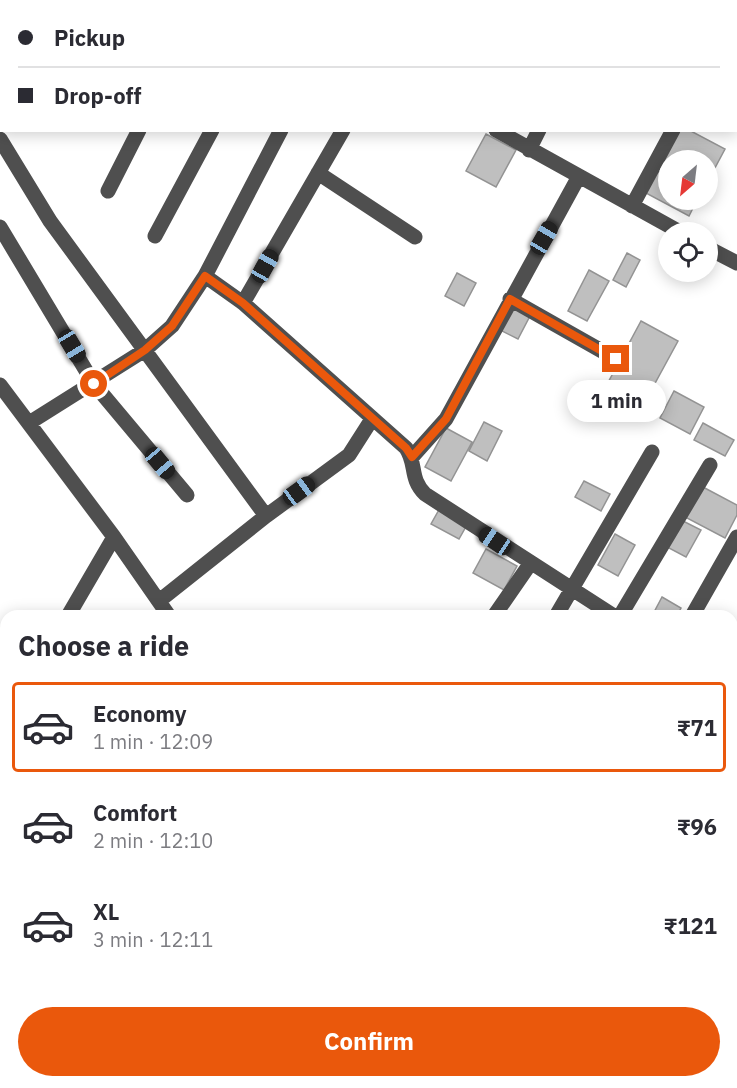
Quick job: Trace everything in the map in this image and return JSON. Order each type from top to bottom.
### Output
[{"type":"street","points":[[108,192],[138,132]]},
{"type":"street","points":[[155,236],[211,132]]},
{"type":"street","points":[[29,423],[145,350],[172,326],[205,276],[280,132]]},
{"type":"street","points":[[243,303],[342,132]]},
{"type":"street","points":[[499,132],[662,222]]},
{"type":"street","points":[[529,150],[538,132]]},
{"type":"street","points":[[632,206],[672,132]]},
{"type":"street","points":[[0,138],[50,221],[266,516]]},
{"type":"street","points":[[318,173],[415,237]]},
{"type":"street","points":[[412,457],[446,419],[510,299],[579,178]]},
{"type":"street","points":[[0,227],[94,384],[187,495]]},
{"type":"street","points":[[718,253],[737,263]]},
{"type":"street","points":[[205,276],[243,303],[406,448],[412,457],[413,476],[425,494],[604,610]]},
{"type":"street","points":[[510,299],[616,359]]},
{"type":"street","points":[[0,385],[114,537],[165,610]]},
{"type":"street","points":[[159,601],[266,516],[349,455],[372,420]]},
{"type":"street","points":[[559,610],[652,452]]},
{"type":"street","points":[[624,610],[710,465]]},
{"type":"street","points":[[71,610],[114,537]]},
{"type":"street","points":[[695,610],[737,537]]},
{"type":"street","points":[[498,610],[530,564]]},
{"type":"building","points":[[677,132],[693,132],[725,149],[718,162],[718,150],[668,150]]},
{"type":"building","points":[[486,134],[516,150],[496,187],[466,171]]},
{"type":"building","points":[[656,170],[658,171],[658,199],[644,192]]},
{"type":"building","points":[[678,210],[692,210],[689,216]]},
{"type":"building","points":[[627,253],[640,260],[626,287],[613,280]]},
{"type":"building","points":[[589,270],[609,281],[587,321],[568,311]]},
{"type":"building","points":[[457,273],[476,283],[464,306],[445,296]]},
{"type":"building","points":[[509,303],[531,314],[518,339],[496,328]]},
{"type":"building","points":[[641,321],[678,341],[641,409],[604,390]]},
{"type":"building","points":[[674,391],[704,407],[690,434],[660,418]]},
{"type":"building","points":[[484,422],[502,431],[487,461],[469,451]]},
{"type":"building","points":[[703,423],[734,440],[725,456],[694,440]]},
{"type":"building","points":[[446,428],[472,442],[451,481],[425,467]]},
{"type":"building","points":[[584,481],[610,494],[601,511],[575,497]]},
{"type":"building","points":[[701,486],[737,505],[737,515],[725,538],[685,517]]},
{"type":"building","points":[[440,508],[468,523],[459,539],[431,524]]},
{"type":"building","points":[[681,520],[701,530],[686,557],[667,547]]},
{"type":"building","points":[[615,534],[635,545],[618,576],[598,565]]},
{"type":"building","points":[[486,549],[517,566],[504,590],[473,573]]},
{"type":"building","points":[[662,597],[681,608],[680,610],[655,610]]},
{"type":"route","points":[[94,384],[145,350],[172,326],[205,276],[243,303],[406,448],[412,457],[432,438],[446,419],[510,299],[616,359]]}]
